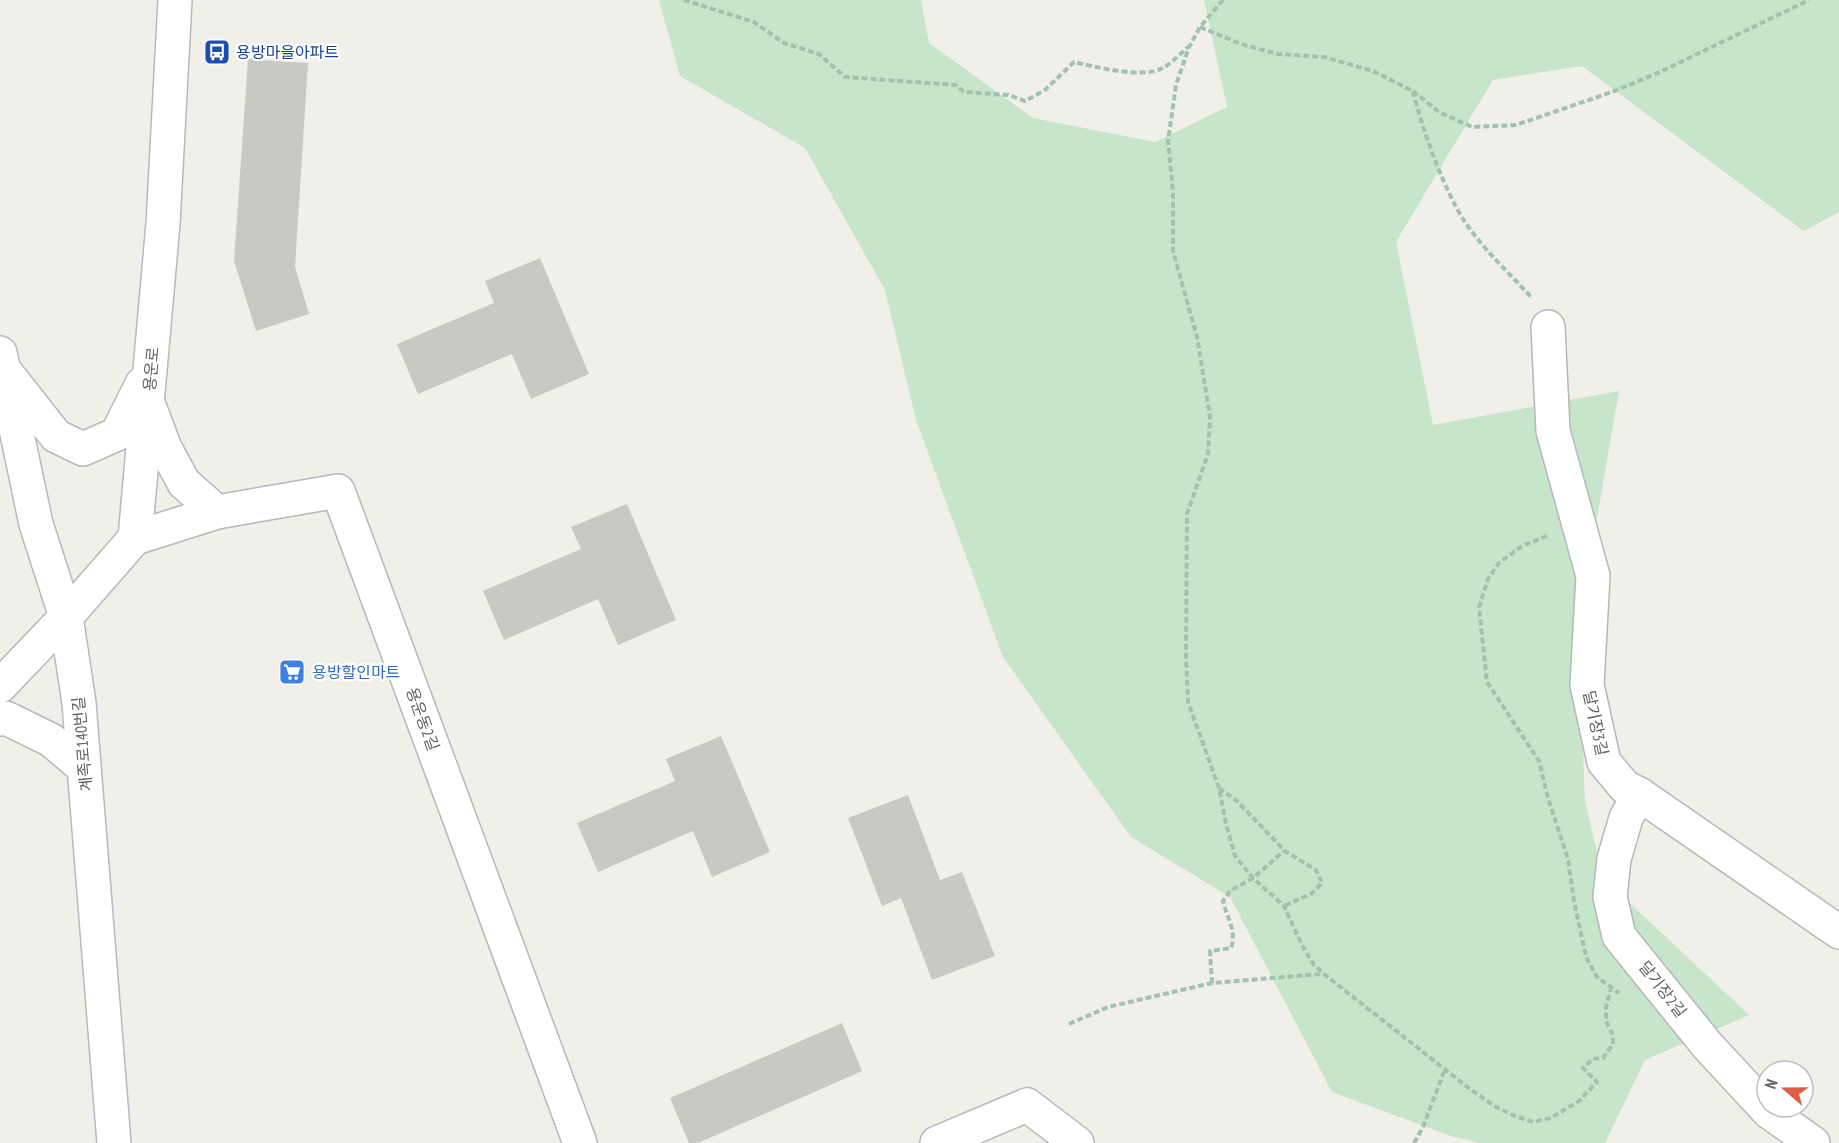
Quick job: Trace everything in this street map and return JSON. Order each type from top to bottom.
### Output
[{"type":"street","name":"용운로","points":[[135,538],[163,224],[175,0]]},
{"type":"street","name":"달기장3길","points":[[1548,327],[1553,431],[1593,576],[1587,685],[1604,762],[1625,787],[1639,794],[1839,932]]},
{"type":"street","points":[[2,361],[56,436],[83,449],[117,434],[151,368]]},
{"type":"street","name":"계족로140번길","points":[[2,361],[36,525],[66,617],[79,703],[114,1143]]},
{"type":"street","points":[[148,403],[165,447],[184,483],[217,512]]},
{"type":"street","name":"용운동2길","points":[[135,538],[217,512],[338,491],[580,1143]]},
{"type":"street","points":[[0,686],[66,617],[135,538]]},
{"type":"street","points":[[0,719],[6,718],[51,740],[84,768]]},
{"type":"street","name":"달기장2길","points":[[1639,794],[1626,818],[1614,859],[1610,897],[1619,936],[1707,1045],[1769,1112],[1813,1143]]},
{"type":"street","points":[[937,1143],[1027,1105],[1077,1143]]},
{"type":"path","points":[[684,0],[754,22],[784,43],[819,54],[845,77],[956,85],[963,92],[1008,94],[1025,101],[1045,90],[1074,62],[1104,69],[1144,72],[1161,69],[1189,47]]},
{"type":"path","points":[[1223,0],[1200,27],[1189,47],[1176,85],[1168,141],[1173,191],[1173,251],[1197,337],[1210,416],[1208,454],[1187,514],[1188,702],[1219,788],[1235,856],[1253,878],[1284,906],[1314,965],[1487,1101],[1513,1115],[1533,1122],[1551,1118],[1579,1101],[1598,1082],[1583,1068],[1593,1059],[1603,1058],[1612,1044],[1613,1035],[1606,1021],[1606,1007],[1611,988]]},
{"type":"path","points":[[1200,27],[1241,44],[1278,54],[1324,57],[1373,71],[1413,91],[1439,112],[1472,127],[1516,124],[1622,88],[1809,0]]},
{"type":"path","points":[[1413,91],[1417,110],[1447,188],[1466,222],[1496,260],[1534,299],[1548,327]]},
{"type":"path","points":[[1578,524],[1522,546],[1499,563],[1488,579],[1479,607],[1481,637],[1487,681],[1539,761],[1548,798],[1568,859],[1586,957],[1597,977],[1620,993]]},
{"type":"path","points":[[1219,788],[1237,801],[1285,851],[1316,870],[1322,883],[1311,894],[1284,906]]},
{"type":"path","points":[[1212,983],[1210,951],[1231,948],[1234,939],[1231,922],[1223,901],[1230,891],[1253,878],[1285,851]]},
{"type":"path","points":[[1069,1024],[1108,1007],[1212,983],[1324,974]]},
{"type":"path","points":[[1414,1143],[1423,1127],[1445,1068]]},
{"type":"green space","points":[[659,0],[921,0],[929,43],[1033,118],[1155,142],[1227,107],[1204,0],[1839,0],[1839,212],[1804,231],[1582,66],[1493,80],[1396,242],[1433,425],[1619,391],[1578,628],[1585,801],[1603,878],[1749,1015],[1645,1060],[1605,1143],[1479,1143],[1451,1136],[1332,1092],[1230,897],[1131,837],[1003,657],[916,420],[885,290],[805,148],[680,76]]},
{"type":"building","points":[[248,59],[308,63],[295,267],[309,314],[256,331],[234,261]]},
{"type":"building","points":[[540,258],[589,374],[531,399],[512,354],[418,394],[397,344],[494,303],[485,281]]},
{"type":"building","points":[[627,504],[676,620],[618,645],[598,599],[504,640],[483,591],[581,549],[571,527]]},
{"type":"building","points":[[721,736],[770,852],[712,877],[693,831],[598,872],[577,823],[675,781],[666,759]]},
{"type":"building","points":[[908,795],[940,880],[962,872],[995,956],[932,980],[901,898],[882,906],[848,818]]},
{"type":"building","points":[[842,1023],[862,1071],[698,1143],[689,1143],[670,1098]]},
{"type":"place","name":"용방마을아파트","points":[[217,52]]},
{"type":"place","name":"용방할인마트","points":[[292,672]]}]
